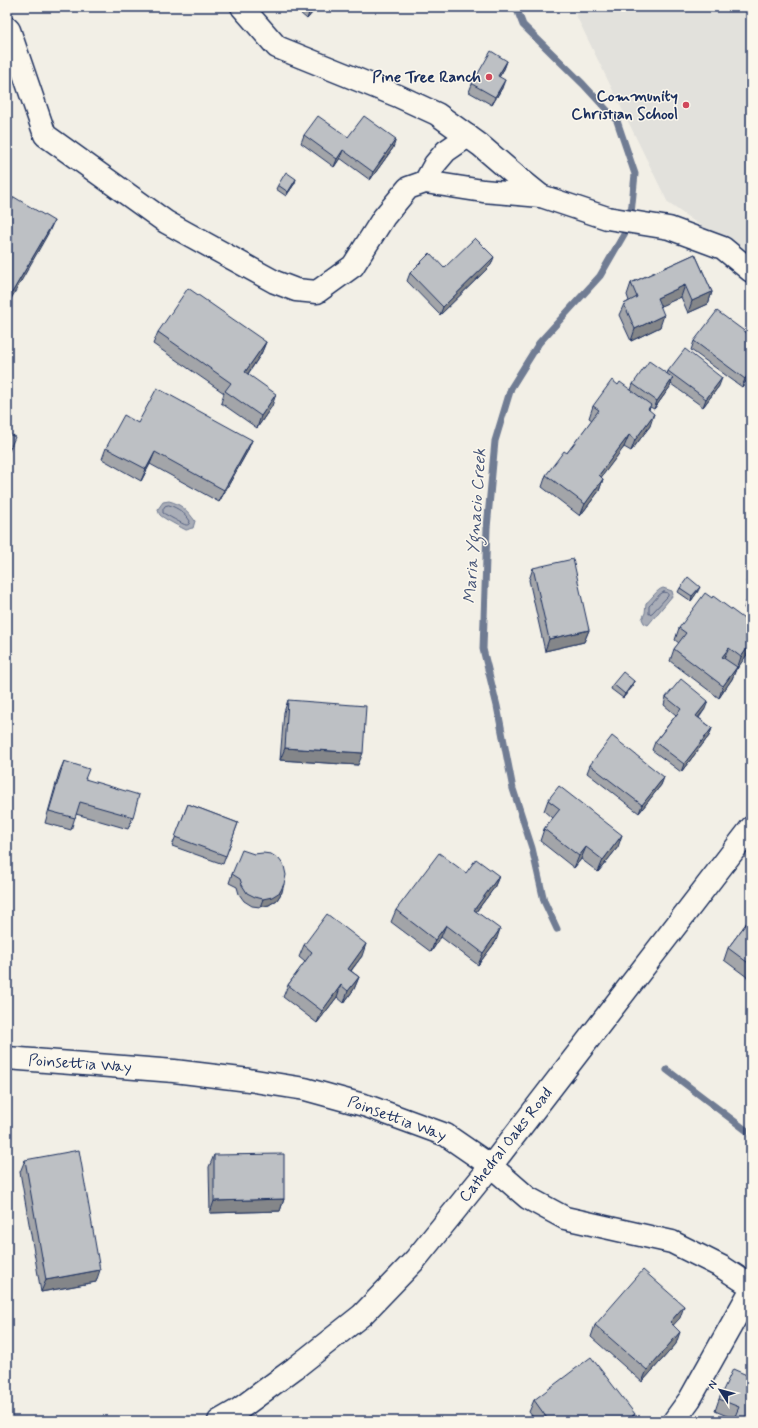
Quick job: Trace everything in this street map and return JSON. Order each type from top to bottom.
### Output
[{"type":"street","points":[[242,7],[278,47],[398,96],[437,114],[480,144],[515,175],[542,196]]},
{"type":"street","points":[[7,28],[9,30],[45,135],[166,222],[275,282],[296,290],[317,292],[352,266],[384,217],[408,188],[425,182],[483,192],[542,196],[607,218],[669,228],[723,248],[751,271]]},
{"type":"street","points":[[425,182],[435,164],[446,151],[468,136]]},
{"type":"street","name":"Cathedral Oaks Road","points":[[219,1421],[238,1410],[295,1368],[362,1315],[415,1260],[491,1166],[751,828]]},
{"type":"street","name":"Poinsettia Way","points":[[7,1058],[174,1071],[249,1080],[305,1089],[367,1106],[446,1135],[491,1166],[528,1198],[565,1218],[672,1242],[722,1267],[751,1286]]},
{"type":"street","points":[[674,1421],[690,1399],[751,1290]]},
{"type":"shaded area","name":"Community Christian School","points":[[572,7],[751,7],[751,261],[668,203]]},
{"type":"water","points":[[169,501],[181,506],[190,514],[195,521],[193,528],[186,530],[160,515],[158,509],[163,502]]},
{"type":"water","points":[[663,588],[672,591],[673,595],[648,625],[644,623],[642,619],[645,613],[646,603]]},
{"type":"building","name":"Pine Tree Ranch","points":[[491,51],[507,61],[498,76],[505,80],[495,97],[472,84]]},
{"type":"building","points":[[318,116],[348,137],[364,116],[396,139],[373,172],[343,150],[337,159],[304,135]]},
{"type":"building","points":[[286,172],[296,179],[288,192],[278,185]]},
{"type":"building","points":[[14,197],[54,221],[7,301],[7,209]]},
{"type":"building","points":[[475,238],[494,257],[443,307],[410,273],[430,253],[444,268]]},
{"type":"building","points":[[695,254],[712,292],[692,301],[685,285],[657,298],[664,315],[635,329],[624,304],[637,297],[631,283]]},
{"type":"building","points":[[188,288],[266,342],[245,372],[276,394],[261,416],[225,391],[231,383],[158,332]]},
{"type":"building","points":[[717,311],[751,336],[751,370],[745,379],[694,341]]},
{"type":"building","points":[[685,349],[722,378],[706,399],[668,371]]},
{"type":"building","points":[[649,361],[673,378],[657,401],[633,384]]},
{"type":"building","points":[[612,380],[618,385],[620,382],[651,405],[648,409],[654,414],[635,440],[629,435],[599,475],[603,479],[585,504],[546,475],[564,451],[567,453],[599,410],[593,406]]},
{"type":"building","points":[[157,388],[252,440],[224,490],[155,452],[146,469],[106,448],[124,415],[138,423]]},
{"type":"building","points":[[7,433],[15,437],[7,456]]},
{"type":"building","points":[[573,559],[589,630],[549,639],[533,568]]},
{"type":"building","points":[[688,577],[700,587],[692,596],[680,588]]},
{"type":"building","points":[[705,593],[712,598],[713,596],[751,624],[751,643],[741,657],[729,648],[722,657],[737,667],[723,686],[674,649],[686,633],[679,628]]},
{"type":"building","points":[[623,672],[634,681],[625,694],[613,684]]},
{"type":"building","points":[[681,679],[708,701],[696,716],[712,728],[684,764],[655,742],[681,709],[666,697]]},
{"type":"building","points":[[288,700],[366,706],[363,753],[285,748]]},
{"type":"building","points":[[612,736],[664,777],[642,805],[590,765]]},
{"type":"building","points":[[64,761],[89,769],[85,779],[139,795],[133,817],[80,802],[75,818],[49,811]]},
{"type":"building","points":[[559,786],[622,835],[603,860],[586,847],[579,856],[544,829],[560,809],[548,800]]},
{"type":"building","points":[[188,804],[238,823],[226,856],[175,837]]},
{"type":"building","points":[[242,850],[254,854],[271,854],[279,859],[284,866],[286,875],[280,892],[272,897],[263,899],[247,893],[240,879],[232,874]]},
{"type":"building","points":[[439,853],[466,873],[476,859],[499,876],[474,910],[500,929],[483,953],[446,925],[435,940],[396,910]]},
{"type":"building","points":[[327,914],[366,944],[348,969],[359,977],[348,991],[341,985],[322,1011],[288,985],[312,952],[304,945]]},
{"type":"building","points":[[751,917],[751,965],[728,948]]},
{"type":"building","points":[[79,1150],[100,1270],[46,1280],[25,1160]]},
{"type":"building","points":[[284,1154],[284,1199],[214,1201],[214,1155]]},
{"type":"building","points":[[643,1270],[684,1306],[670,1322],[680,1332],[647,1370],[595,1325]]},
{"type":"building","points":[[591,1357],[635,1414],[625,1421],[549,1421],[534,1400]]},
{"type":"building","points":[[733,1369],[749,1376],[751,1372],[751,1421],[733,1421],[739,1407],[719,1399]]},
{"type":"waterway","name":"Maria Ygnacio Creek","points":[[516,7],[523,25],[583,84],[617,121],[635,174],[630,224],[600,276],[539,343],[511,388],[495,441],[487,528],[483,649],[497,706],[513,789],[532,848],[544,901],[557,929]]},
{"type":"waterway","name":"Maria Ygnacio Creek","points":[[667,1070],[751,1134]]},
{"type":"place","name":"Pine Tree Ranch","points":[[489,77]]},
{"type":"place","name":"Community Christian School","points":[[686,105]]}]
